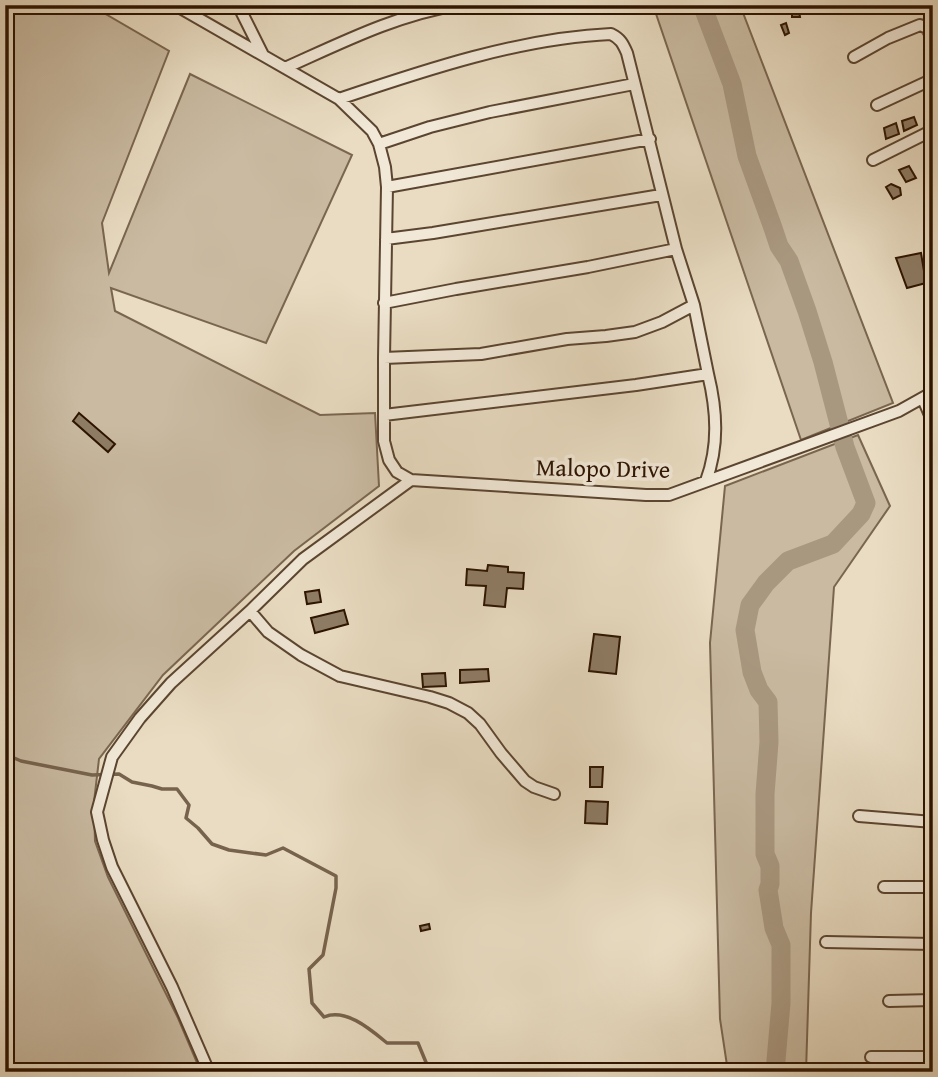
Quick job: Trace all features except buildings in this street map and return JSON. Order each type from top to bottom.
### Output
[{"type":"street","points":[[175,5],[339,99],[373,131],[385,167],[387,187],[384,441],[389,460],[397,472],[411,480],[303,559],[171,683],[140,718],[112,757],[97,811],[103,840],[112,867],[172,988],[209,1072]]},
{"type":"street","points":[[258,5],[239,8],[263,55]]},
{"type":"street","points":[[285,68],[397,20],[457,5]]},
{"type":"street","points":[[854,57],[888,38],[920,25],[927,28],[933,40]]},
{"type":"street","points":[[339,99],[407,76],[544,42],[596,35],[611,34],[618,37],[627,53],[650,139],[661,195],[694,305],[708,374],[716,429],[711,468],[706,481]]},
{"type":"street","points":[[877,105],[933,79]]},
{"type":"street","points":[[379,144],[430,127],[490,112],[634,84]]},
{"type":"street","points":[[873,160],[933,130]]},
{"type":"street","points":[[387,187],[650,139]]},
{"type":"street","points":[[386,239],[661,195]]},
{"type":"street","points":[[384,303],[676,249]]},
{"type":"street","points":[[384,358],[481,354],[567,339],[635,332],[662,322],[694,305]]},
{"type":"street","points":[[384,415],[708,374]]},
{"type":"street","name":"Malopo Drive","points":[[411,480],[669,495],[900,411],[933,392]]},
{"type":"street","points":[[923,399],[933,422]]},
{"type":"street","points":[[250,611],[268,632],[301,655],[340,676],[430,697],[468,713],[480,724],[525,781],[534,788],[554,794]]},
{"type":"street","points":[[859,816],[933,822]]},
{"type":"street","points":[[884,887],[933,887]]},
{"type":"street","points":[[826,942],[933,944]]},
{"type":"street","points":[[889,1001],[933,1000]]},
{"type":"street","points":[[870,1057],[933,1057]]},
{"type":"shaded area","points":[[5,5],[90,5],[169,51],[102,223],[109,273],[190,74],[352,155],[266,343],[111,288],[115,311],[320,415],[375,413],[379,486],[294,551],[163,675],[99,759],[94,802],[95,841],[108,877],[178,1018],[201,1072],[5,1072]]},
{"type":"shaded area","points":[[653,5],[740,5],[893,403],[801,440]]},
{"type":"shaded area","points":[[858,435],[890,506],[834,587],[811,913],[806,1072],[728,1072],[720,1019],[710,643],[725,486]]},
{"type":"waterway","points":[[702,5],[732,84],[747,156],[779,246],[789,261],[807,311],[845,447],[866,503],[861,514],[833,544],[788,561],[766,583],[750,605],[745,630],[752,672],[759,690],[768,702],[765,854],[770,866],[768,890],[774,928],[781,945],[781,1003],[775,1072]]},
{"type":"waterway","points":[[5,754],[21,761],[92,775],[119,774],[132,782],[162,789],[177,789],[189,805],[186,818],[212,844],[229,850],[266,855],[283,848],[336,876],[323,955],[309,969],[312,1003],[324,1017],[341,1015],[357,1021],[387,1043],[418,1043],[430,1072]]}]
